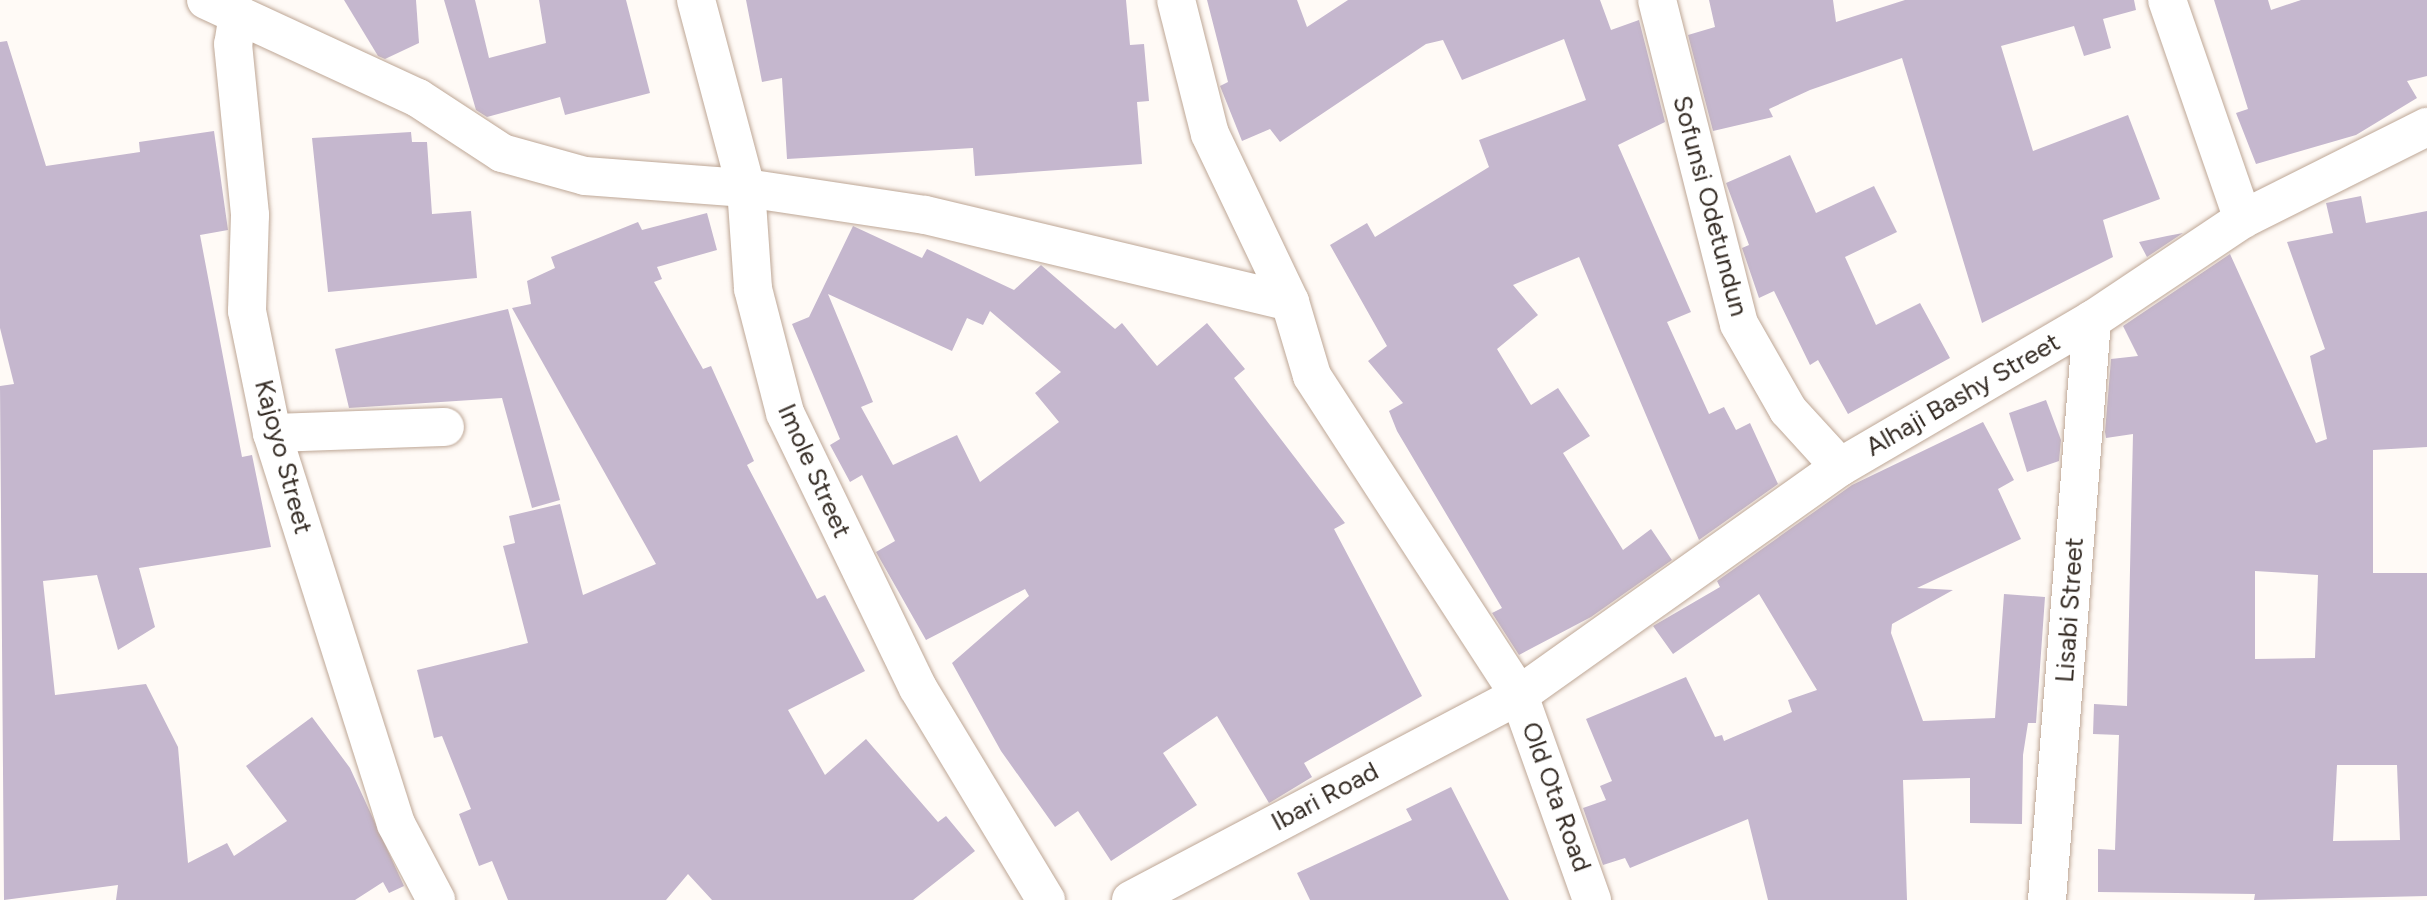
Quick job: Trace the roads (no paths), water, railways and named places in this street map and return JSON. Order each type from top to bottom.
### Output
[{"type":"street","name":"Imole Street","points":[[696,0],[746,188],[753,289],[785,413],[918,688],[1046,900]]},
{"type":"street","name":"Old Ota Road","points":[[1176,0],[1210,134],[1290,302],[1312,376],[1519,695],[1592,900]]},
{"type":"street","name":"Sofunsi Odetundun","points":[[1657,0],[1739,324],[1788,410],[1840,467]]},
{"type":"street","points":[[2167,0],[2243,219]]},
{"type":"street","points":[[222,5],[418,98],[502,153],[586,176],[746,188],[992,227],[1290,302]]},
{"type":"street","name":"Kajoyo Street","points":[[222,5],[233,44],[250,215],[247,311],[272,433],[396,824],[436,900]]},
{"type":"street","name":"Alhaji Bashy Street","points":[[1519,695],[1840,467],[2092,320],[2243,219],[2427,127]]},
{"type":"street","name":"Lisabi Street","points":[[2047,900],[2092,320]]},
{"type":"street","points":[[272,433],[445,427]]},
{"type":"street","name":"Ibari Road","points":[[1131,900],[1519,695]]}]
